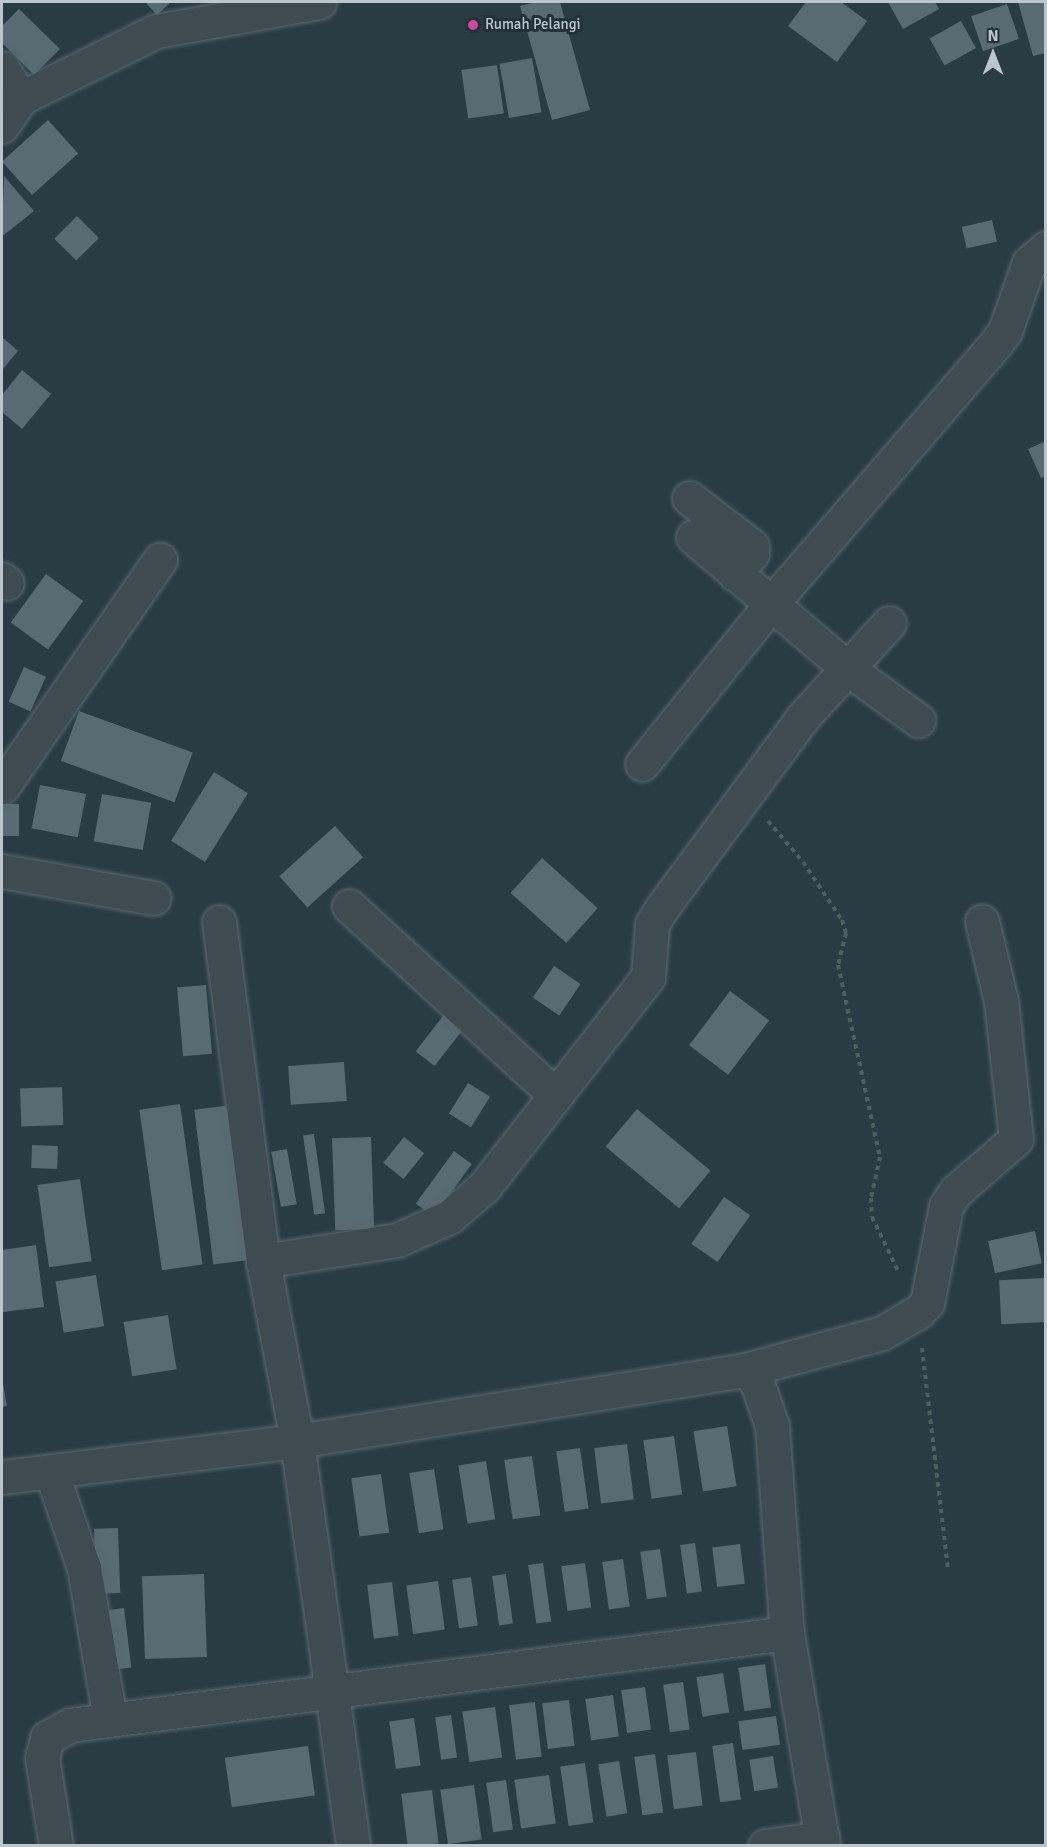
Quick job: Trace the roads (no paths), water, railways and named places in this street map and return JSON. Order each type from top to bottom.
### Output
[{"type":"street","points":[[2,126],[21,98],[156,31],[248,8],[319,2]]},
{"type":"street","points":[[2,68],[21,98]]},
{"type":"street","points":[[642,764],[771,604],[1005,331],[1029,263],[1046,248]]},
{"type":"street","points":[[689,498],[752,546],[752,553],[735,574]]},
{"type":"street","points":[[693,537],[848,669],[918,720]]},
{"type":"street","points":[[2,787],[160,560]]},
{"type":"street","points":[[263,1261],[372,1247],[435,1226],[484,1187],[648,976],[656,917],[804,716],[889,623]]},
{"type":"street","points":[[2,871],[154,898]]},
{"type":"street","points":[[349,906],[555,1095]]},
{"type":"street","points":[[2,1477],[297,1441],[745,1370],[882,1333],[918,1312],[927,1303],[946,1206],[955,1192],[1010,1148],[1018,1133],[1001,1001],[982,921]]},
{"type":"street","points":[[219,922],[263,1261],[297,1441],[329,1689],[353,1845]]},
{"type":"street","points":[[745,1370],[757,1382],[772,1425],[788,1633],[822,1842],[765,1845]]},
{"type":"street","points":[[51,1471],[84,1568],[110,1719]]},
{"type":"street","points":[[56,1845],[43,1773],[47,1738],[70,1725],[329,1689],[788,1633]]},
{"type":"place","name":"Rumah Pelangi","points":[[473,25]]}]
